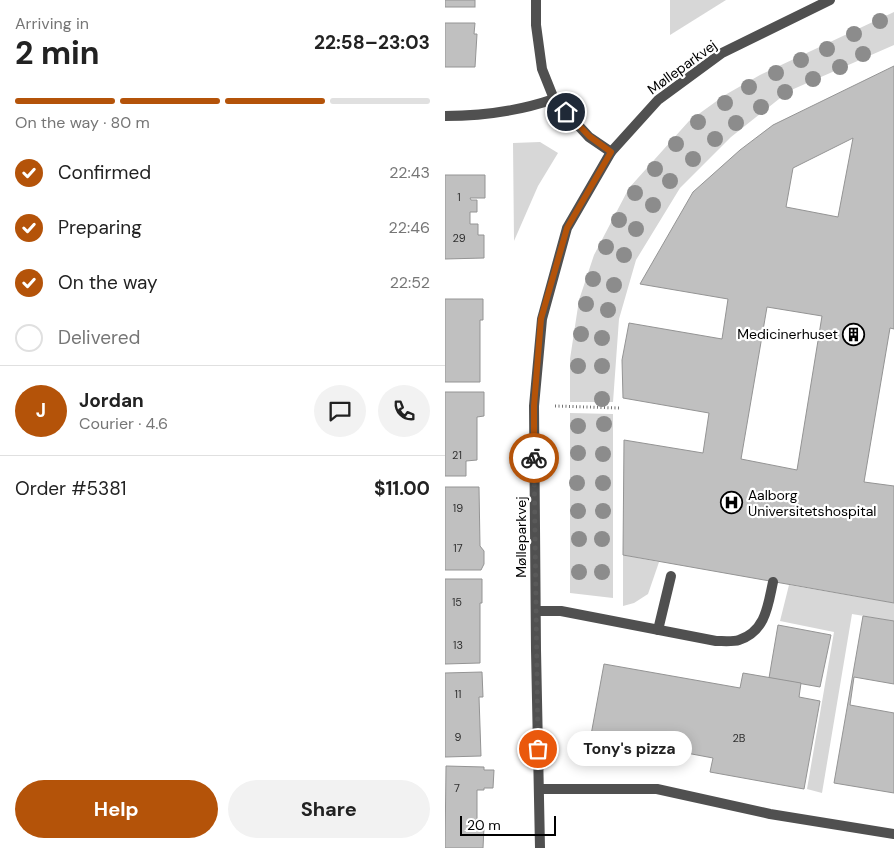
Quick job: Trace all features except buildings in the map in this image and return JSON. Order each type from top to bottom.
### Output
[{"type":"street","points":[[535,0],[536,25],[542,69],[555,99],[589,136],[611,152]]},
{"type":"street","name":"Mølleparkvej","points":[[540,848],[534,406],[541,319],[567,228],[611,152],[658,100],[722,53],[830,0]]},
{"type":"street","points":[[445,116],[478,116],[533,106],[555,99]]},
{"type":"street","points":[[658,630],[671,576]]},
{"type":"street","points":[[536,611],[561,611],[716,641],[739,640],[752,633],[765,618],[773,582]]},
{"type":"street","points":[[539,789],[657,789],[770,814],[894,834]]},
{"type":"path","points":[[534,406],[619,408]]},
{"type":"shaded area","points":[[670,0],[726,0],[670,35]]},
{"type":"shaded area","points":[[894,12],[894,45],[789,91],[731,137],[680,188],[636,260],[619,319],[613,402],[570,402],[570,359],[579,300],[594,255],[629,188],[689,121],[725,95],[760,75]]},
{"type":"shaded area","points":[[540,142],[558,153],[538,186],[514,241],[513,143]]},
{"type":"shaded area","points":[[570,413],[613,414],[613,598],[570,593]]},
{"type":"shaded area","points":[[623,555],[659,562],[648,594],[634,603],[623,606]]},
{"type":"shaded area","points":[[789,585],[894,603],[894,621],[852,614],[822,793],[807,789],[834,632],[780,621]]},
{"type":"way so far","points":[[534,458],[538,749]]},
{"type":"place","name":"Medicinerhuset","points":[[854,334]]},
{"type":"place","name":"Aalborg Universitetshospital","points":[[732,503]]},
{"type":"place","name":"Tony's pizza","points":[[538,749]]},
{"type":"route","points":[[534,458],[534,406],[541,319],[567,228],[611,152],[589,136],[566,112]]}]
